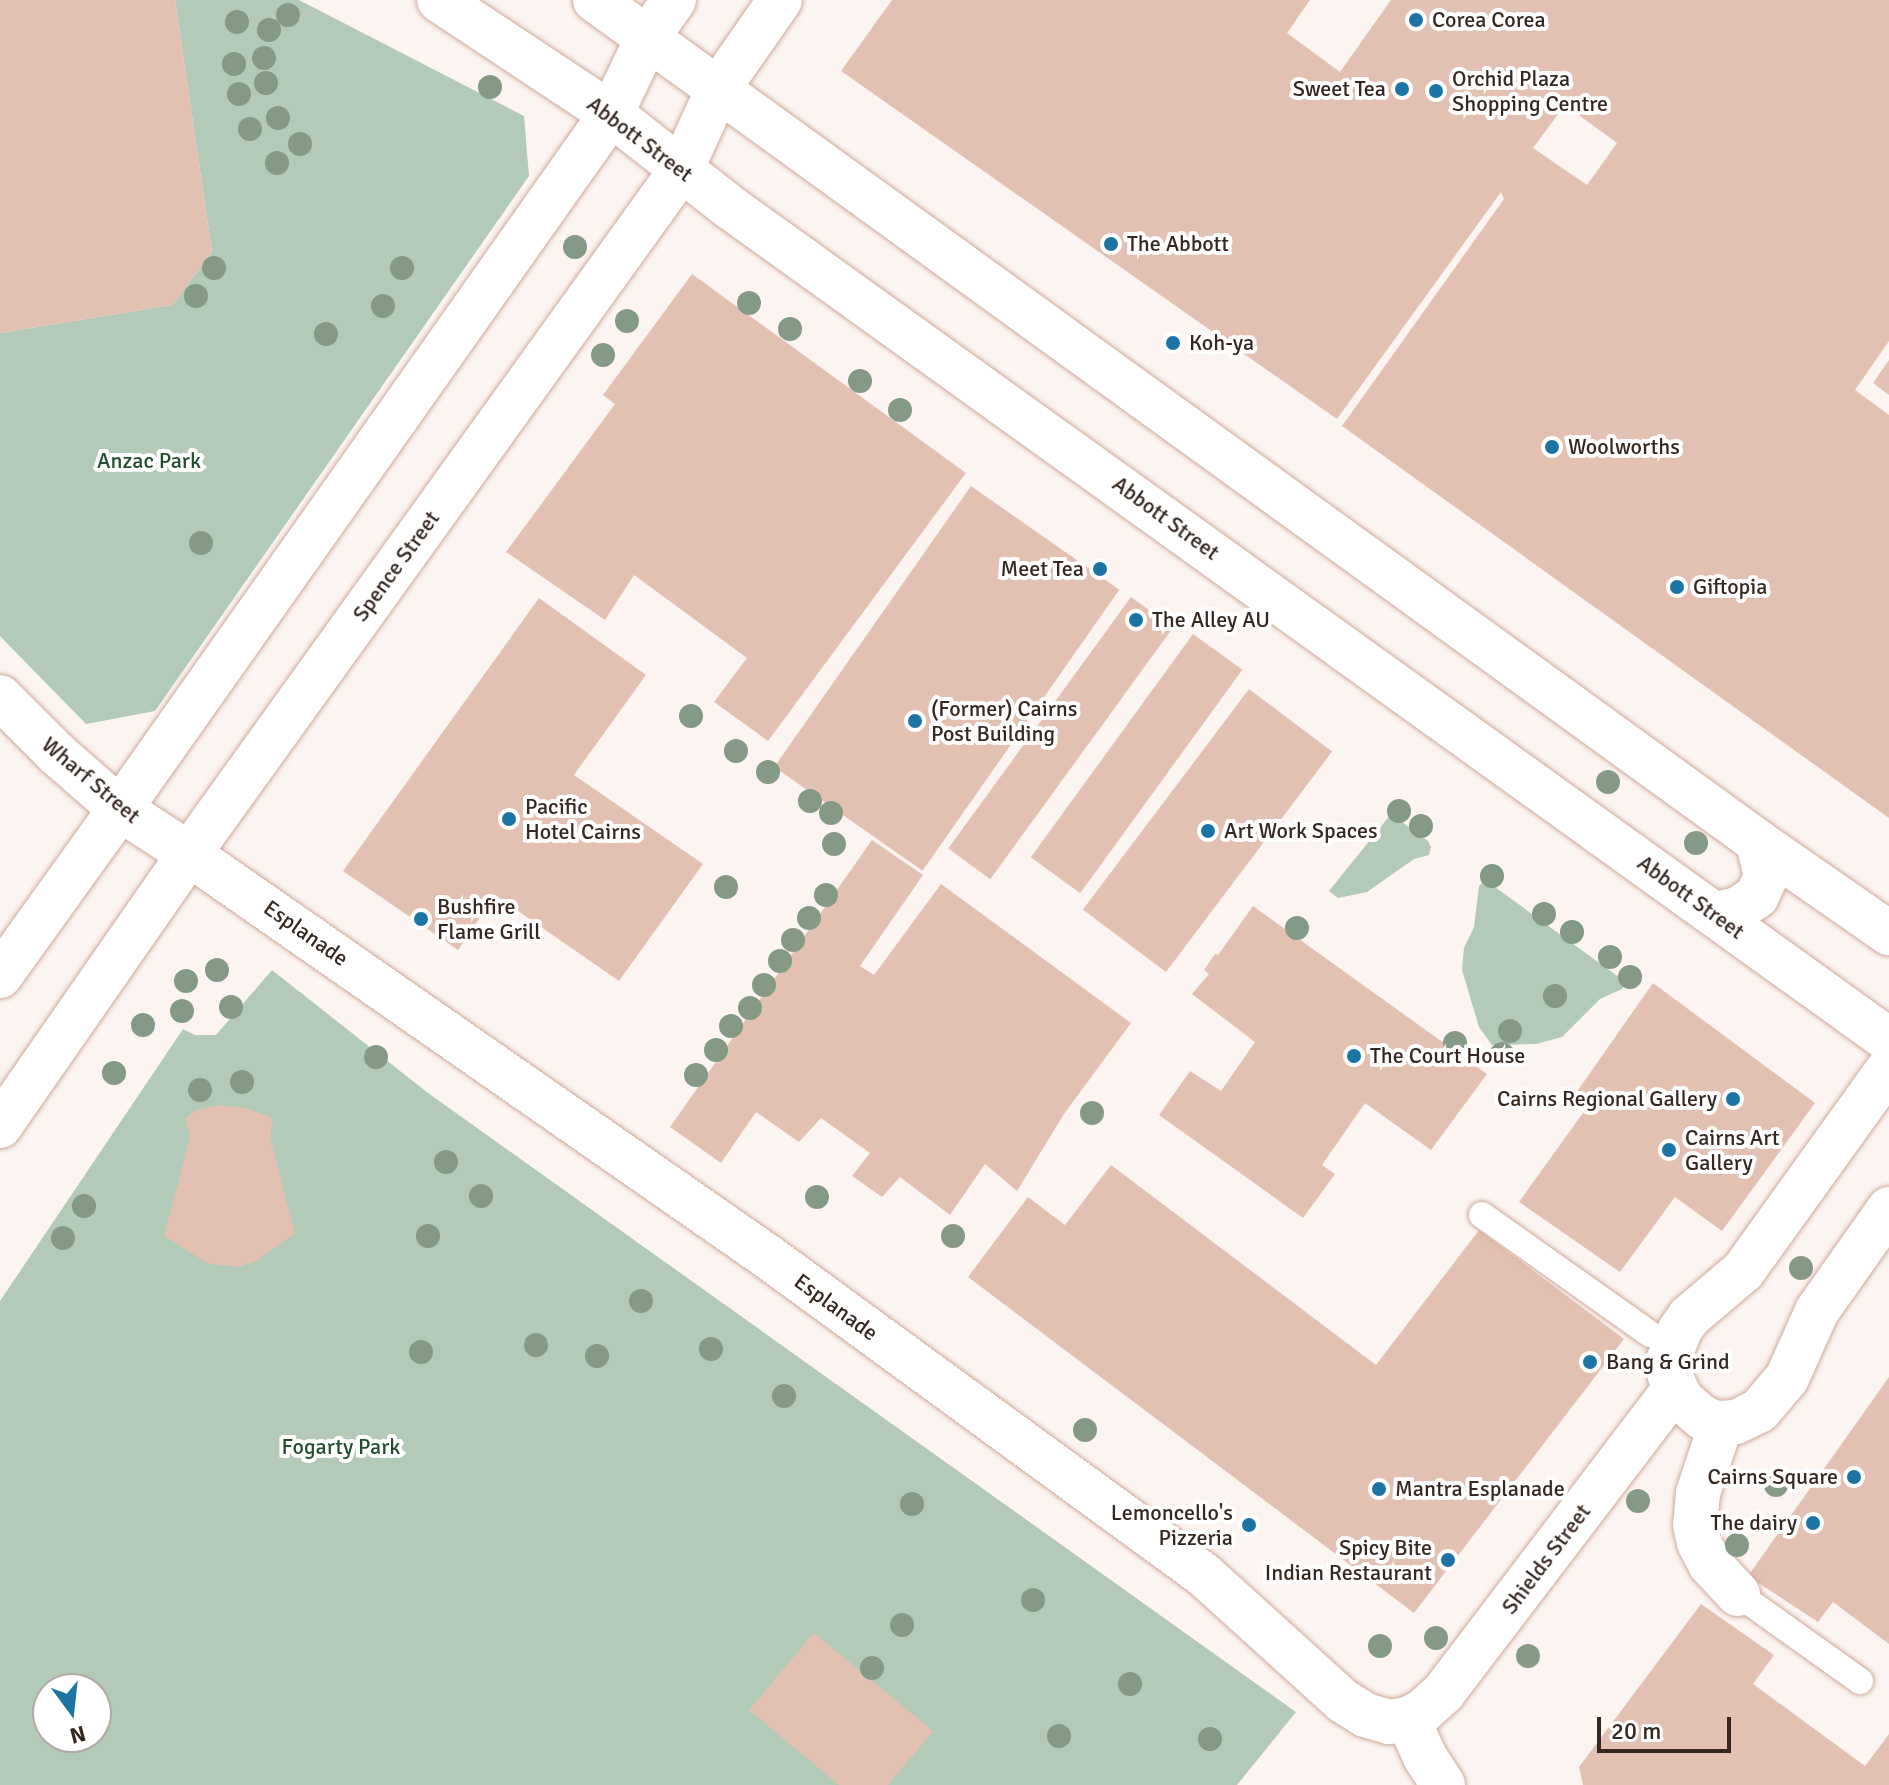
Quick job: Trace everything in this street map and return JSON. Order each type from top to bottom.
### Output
[{"type":"street","name":"Abbott Street","points":[[439,0],[611,114],[681,170],[1889,1040]]},
{"type":"street","points":[[595,0],[1758,842],[1889,933]]},
{"type":"street","points":[[0,976],[611,114],[648,37],[674,0]]},
{"type":"street","name":"Spence Street","points":[[0,1126],[189,854],[681,170],[718,89],[780,0]]},
{"type":"street","name":"Wharf Street","points":[[0,697],[57,754],[120,809],[189,854]]},
{"type":"street","points":[[1716,914],[1749,903],[1760,892],[1766,864],[1758,842]]},
{"type":"street","name":"Esplanade","points":[[189,854],[771,1259],[1204,1575],[1343,1701],[1373,1719],[1389,1722],[1408,1719]]},
{"type":"street","points":[[1889,1068],[1743,1271],[1689,1317],[1680,1330],[1668,1361],[1675,1389],[1681,1399],[1702,1417],[1721,1424],[1736,1422],[1759,1411],[1780,1389],[1797,1360],[1817,1311],[1889,1209]]},
{"type":"street","name":"Shields Street","points":[[1408,1719],[1423,1711],[1452,1682],[1675,1389]]},
{"type":"street","points":[[1721,1424],[1698,1493],[1695,1525],[1699,1543],[1710,1564],[1738,1594]]},
{"type":"street","points":[[1408,1719],[1425,1757],[1443,1785]]},
{"type":"lane","points":[[1482,1215],[1650,1334]]},
{"type":"lane","points":[[1738,1594],[1860,1681]]},
{"type":"green space","name":"Anzac Park","points":[[175,0],[299,0],[524,116],[529,176],[155,711],[86,724],[0,636],[0,333],[172,305],[212,252]]},
{"type":"green space","points":[[1391,814],[1428,841],[1431,847],[1429,855],[1414,859],[1367,892],[1338,898],[1329,891]]},
{"type":"green space","points":[[1484,882],[1627,983],[1622,989],[1600,999],[1562,1037],[1536,1044],[1492,1045],[1479,1027],[1462,970],[1464,948],[1474,927],[1479,886]]},
{"type":"green space","name":"Fogarty Park","points":[[272,970],[428,1093],[1296,1712],[1237,1785],[0,1785],[0,1301],[183,1029],[195,1035],[216,1035]]},
{"type":"building","points":[[0,0],[175,0],[212,252],[172,305],[0,333]]},
{"type":"building","points":[[892,0],[1310,0],[1287,33],[1340,72],[1391,0],[1889,0],[1889,341],[1855,390],[1889,415],[1889,818],[1342,426],[1504,199],[1501,192],[1337,419],[841,71]],"holes":[[[1565,105],[1617,143],[1587,185],[1533,148]]]},
{"type":"building","points":[[692,274],[966,473],[768,741],[714,702],[747,658],[634,575],[605,620],[506,552],[615,404],[603,395]]},
{"type":"building","points":[[1889,360],[1889,395],[1873,383]]},
{"type":"building","name":"(Former) Cairns Post Building","points":[[971,486],[1119,590],[923,871],[774,767]]},
{"type":"building","points":[[1131,597],[1173,628],[990,879],[948,849]]},
{"type":"building","name":"Pacific Hotel Cairns","points":[[539,598],[646,675],[574,775],[703,864],[619,981],[495,895],[458,950],[343,871]]},
{"type":"building","points":[[1193,634],[1242,670],[1080,893],[1031,857]]},
{"type":"building","name":"Art Work Spaces","points":[[1249,689],[1332,752],[1166,972],[1083,909]]},
{"type":"building","points":[[872,840],[923,875],[860,966],[874,975],[941,884],[1131,1023],[1064,1114],[1017,1191],[985,1164],[950,1215],[900,1177],[882,1197],[852,1176],[870,1153],[821,1118],[799,1142],[756,1112],[721,1163],[670,1127]]},
{"type":"building","name":"The Court House","points":[[1253,906],[1487,1074],[1431,1150],[1365,1103],[1322,1165],[1335,1174],[1303,1218],[1159,1115],[1190,1071],[1221,1091],[1255,1042],[1192,994],[1209,974],[1204,970],[1215,954],[1218,955]]},
{"type":"building","name":"Cairns Art Gallery","points":[[1653,983],[1815,1103],[1722,1231],[1675,1197],[1620,1272],[1519,1202],[1590,1103],[1576,1093]]},
{"type":"building","points":[[218,1105],[245,1108],[273,1118],[270,1138],[295,1233],[256,1261],[239,1267],[209,1264],[164,1236],[190,1137],[185,1119],[194,1111]]},
{"type":"building","name":"Mantra Esplanade","points":[[1111,1165],[1376,1365],[1479,1230],[1624,1339],[1414,1613],[968,1277],[1028,1197],[1065,1225]]},
{"type":"building","name":"Cairns Square","points":[[1889,1377],[1889,1644],[1833,1602],[1818,1622],[1748,1576]]},
{"type":"building","points":[[1701,1604],[1774,1655],[1753,1684],[1865,1766],[1889,1734],[1889,1785],[1583,1785],[1579,1767]]},
{"type":"building","points":[[814,1633],[933,1731],[888,1785],[839,1785],[749,1710]]},
{"type":"place","name":"Corea Corea","points":[[1416,20]]},
{"type":"place","name":"Sweet Tea","points":[[1402,89]]},
{"type":"place","name":"Orchid Plaza Shopping Centre","points":[[1436,91]]},
{"type":"place","name":"The Abbott","points":[[1111,244]]},
{"type":"place","name":"Koh-ya","points":[[1173,343]]},
{"type":"place","name":"Woolworths","points":[[1552,447]]},
{"type":"place","name":"Meet Tea","points":[[1100,569]]},
{"type":"place","name":"Giftopia","points":[[1677,587]]},
{"type":"place","name":"The Alley AU","points":[[1136,620]]},
{"type":"place","name":"(Former) Cairns Post Building","points":[[915,721]]},
{"type":"place","name":"Pacific Hotel Cairns","points":[[509,819]]},
{"type":"place","name":"Art Work Spaces","points":[[1208,831]]},
{"type":"place","name":"Bushfire Flame Grill","points":[[421,919]]},
{"type":"place","name":"The Court House","points":[[1354,1056]]},
{"type":"place","name":"Cairns Regional Gallery","points":[[1733,1099]]},
{"type":"place","name":"Cairns Art Gallery","points":[[1669,1150]]},
{"type":"place","name":"Bang & Grind","points":[[1590,1362]]},
{"type":"place","name":"Cairns Square","points":[[1854,1477]]},
{"type":"place","name":"Mantra Esplanade","points":[[1379,1489]]},
{"type":"place","name":"The dairy","points":[[1813,1523]]},
{"type":"place","name":"Lemoncello's Pizzeria","points":[[1249,1525]]},
{"type":"place","name":"Spicy Bite Indian Restaurant","points":[[1448,1560]]}]
